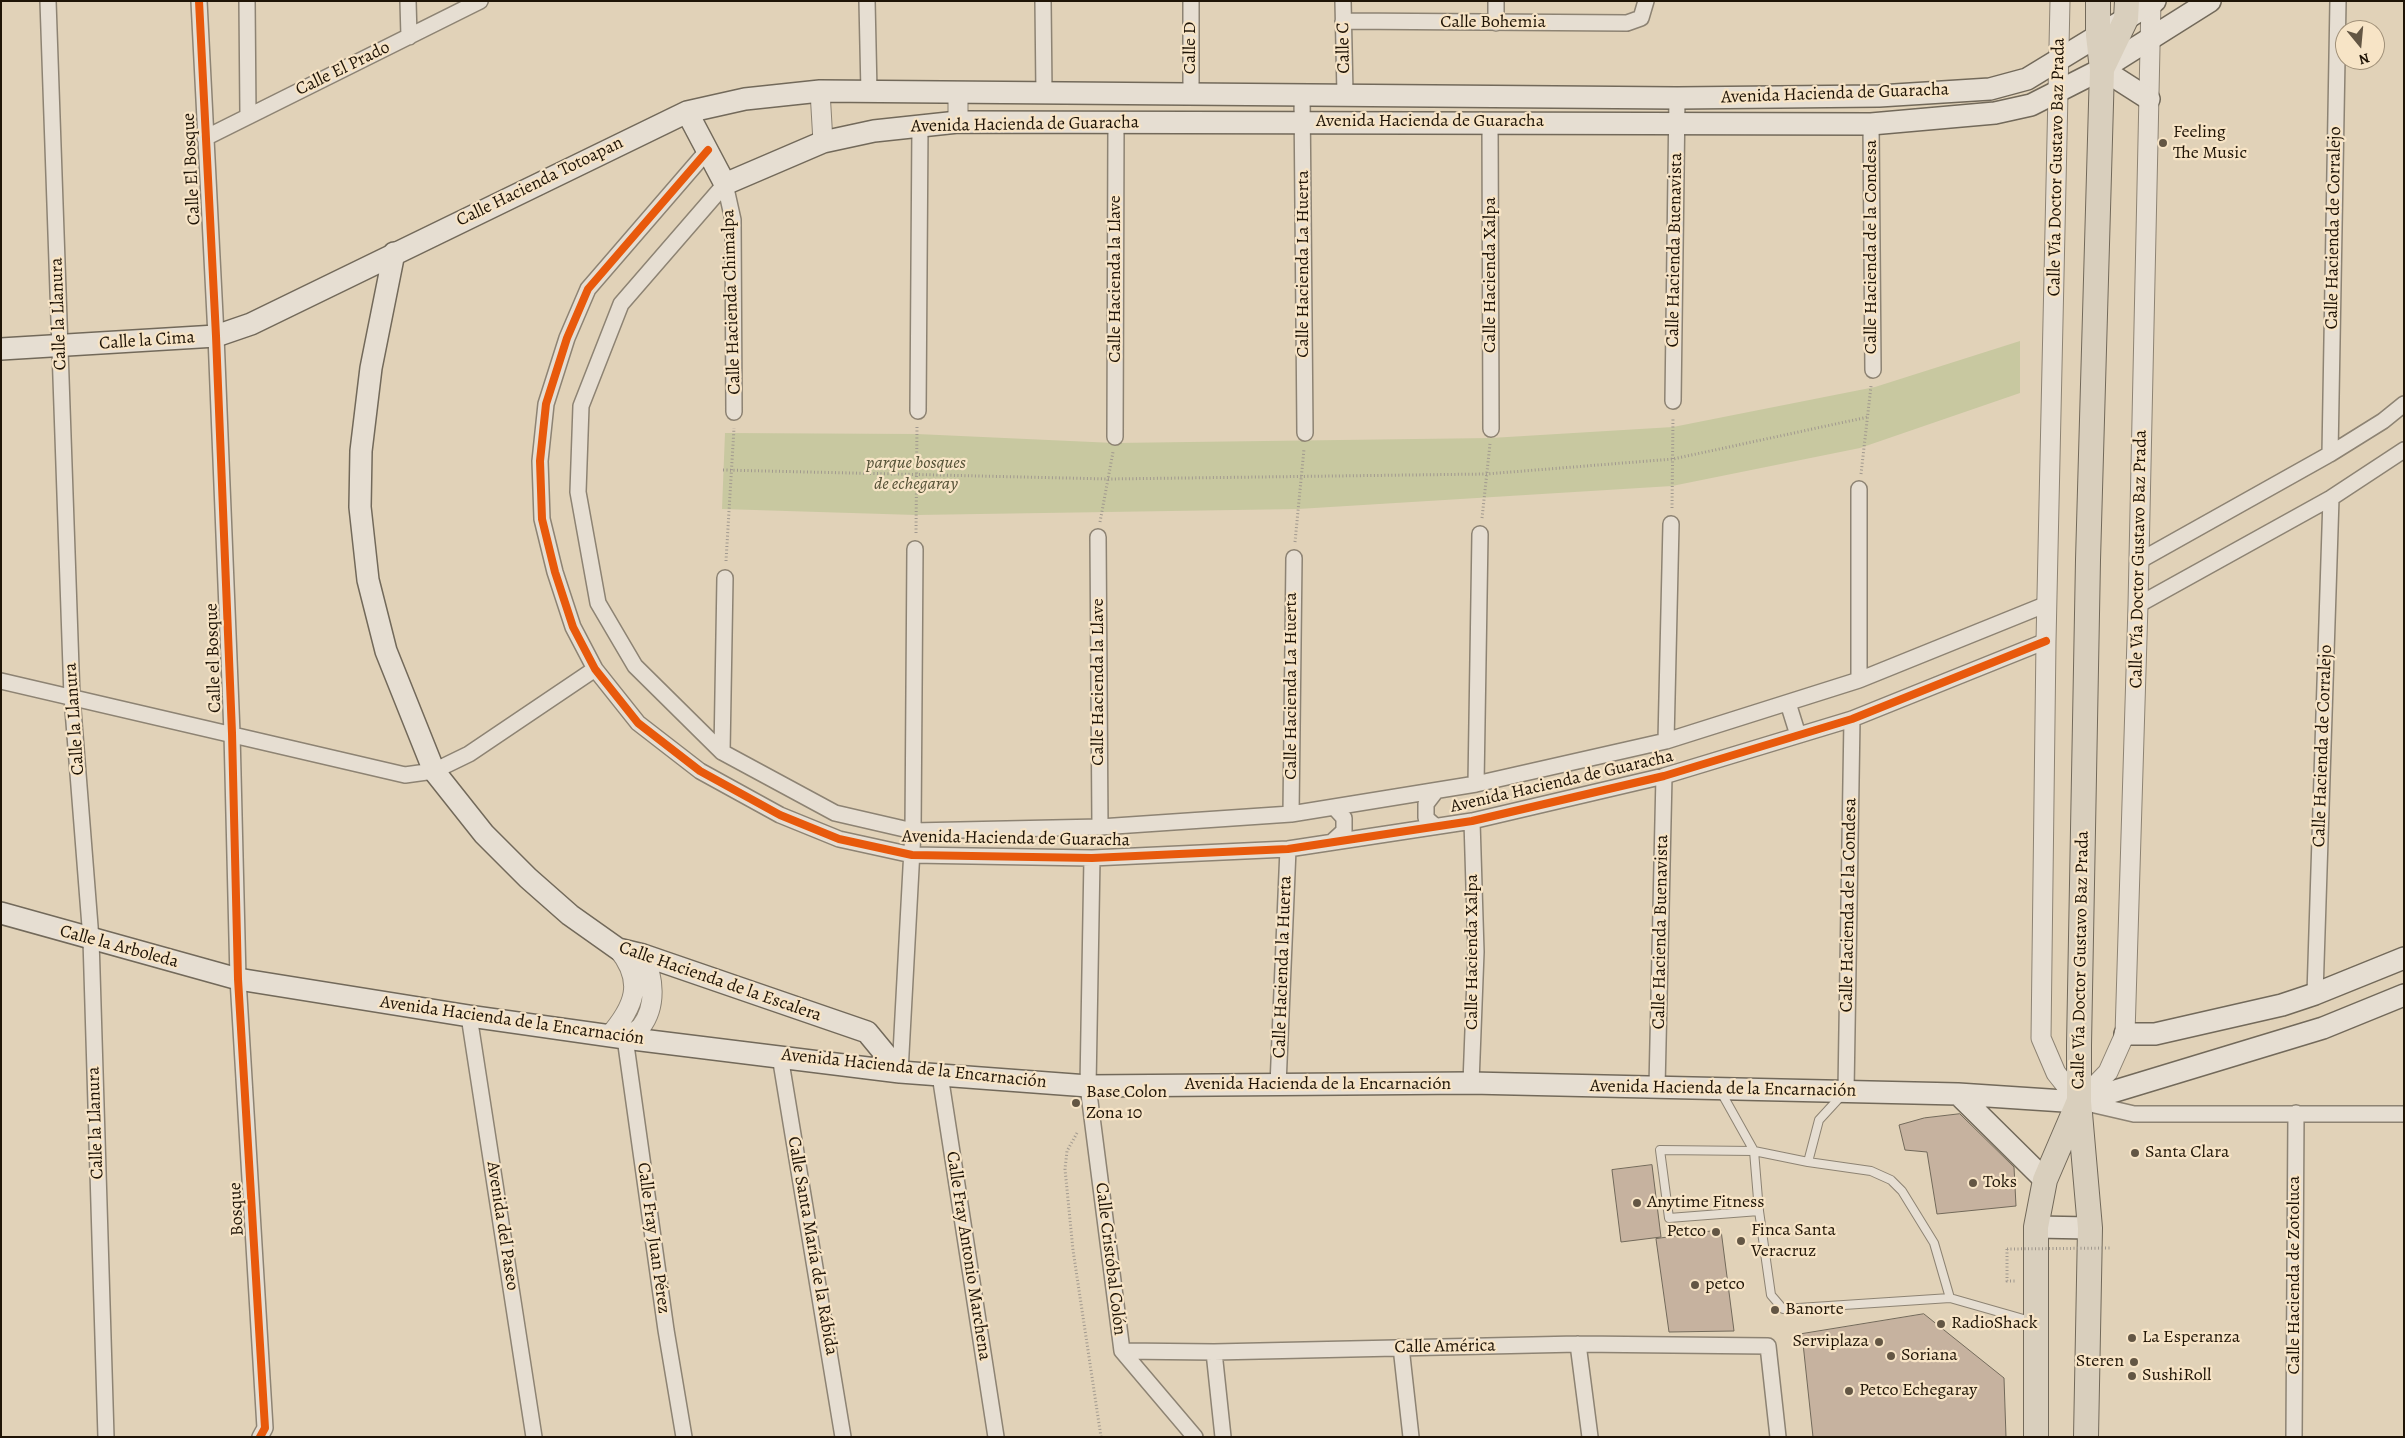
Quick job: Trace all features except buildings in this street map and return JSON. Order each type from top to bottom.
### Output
[{"type":"main road","name":"Calle Vía Doctor Gustavo Baz Prada","points":[[2086,1437],[2090,1228],[2079,1102],[2088,569],[2102,69],[2098,35],[2098,1]]},
{"type":"main road","name":"Avenida Hacienda de Guaracha","points":[[725,184],[823,142],[874,130],[958,122],[1871,124],[1995,113],[2031,105],[2059,93],[2150,40],[2210,1]]},
{"type":"main road","name":"Avenida Hacienda de Guaracha","points":[[687,112],[745,99],[820,91],[1677,98],[1878,96],[1990,89],[2027,79],[2098,35],[2126,10],[2152,2]]},
{"type":"main road","name":"Calle Vía Doctor Gustavo Baz Prada","points":[[2102,69],[2126,10]]},
{"type":"main road","points":[[2102,69],[2149,99]]},
{"type":"main road","name":"Calle Hacienda Chimalpa","points":[[687,112],[725,184]]},
{"type":"main road","name":"Calle Hacienda Totoapan","points":[[394,253],[687,112]]},
{"type":"main road","name":"Calle la Cima","points":[[1,349],[60,347],[216,336],[251,324],[394,253]]},
{"type":"main road","name":"Calle Hacienda de la Escalera","points":[[394,253],[371,368],[361,451],[360,507],[368,580],[386,651],[434,770],[484,834],[528,878],[570,915],[618,950],[643,955],[867,1032],[900,1072]]},
{"type":"main road","name":"Calle la Arboleda","points":[[1,913],[238,979]]},
{"type":"main road","points":[[2125,1034],[2155,1034],[2282,1005],[2316,994],[2404,958]]},
{"type":"main road","name":"Avenida Hacienda de la Encarnación","points":[[238,979],[469,1016],[617,1037],[900,1072],[1088,1086],[1471,1083],[1958,1094],[2079,1102]]},
{"type":"main road","points":[[2079,1102],[2323,1028],[2404,995]]},
{"type":"main road","points":[[1958,1094],[2045,1180]]},
{"type":"main road","name":"Calle Vía Doctor Gustavo Baz Prada","points":[[2036,1437],[2034,1323],[2036,1227],[2045,1180],[2079,1102]]},
{"type":"main road","points":[[2036,1227],[2090,1228]]},
{"type":"street","name":"Calle la Llanura","points":[[48,1],[72,697],[90,939],[106,1437]]},
{"type":"street","name":"Calle El Bosque","points":[[199,1],[216,336]]},
{"type":"street","points":[[247,1],[248,115]]},
{"type":"street","points":[[408,1],[409,37]]},
{"type":"street","name":"Calle El Prado","points":[[205,138],[480,1]]},
{"type":"street","points":[[867,1],[869,92]]},
{"type":"street","points":[[1043,1],[1044,92]]},
{"type":"street","name":"Calle D","points":[[1191,1],[1191,94]]},
{"type":"street","name":"Calle C","points":[[1343,1],[1345,94]]},
{"type":"street","points":[[1496,1],[1496,23]]},
{"type":"street","name":"Calle Bohemia","points":[[1343,21],[1627,23],[1641,18],[1646,1]]},
{"type":"street","name":"Calle Vía Doctor Gustavo Baz Prada","points":[[2060,1],[2046,641],[2041,1038],[2056,1072],[2079,1102],[2108,1072],[2125,1034],[2138,604],[2152,2]]},
{"type":"street","name":"Calle Hacienda de Corralejo","points":[[2330,454],[2338,1]]},
{"type":"street","points":[[820,91],[823,142]]},
{"type":"street","points":[[958,92],[958,122]]},
{"type":"street","name":"Calle Hacienda La Huerta","points":[[1302,94],[1305,433]]},
{"type":"street","name":"Calle Hacienda Buenavista","points":[[1674,401],[1677,98]]},
{"type":"street","name":"Calle Hacienda la Llave","points":[[1116,122],[1116,437]]},
{"type":"street","name":"Calle Hacienda Xalpa","points":[[1490,122],[1492,429]]},
{"type":"street","name":"Calle Hacienda de la Condesa","points":[[1871,124],[1873,370]]},
{"type":"street","points":[[918,411],[920,125]]},
{"type":"street","name":"Avenida Hacienda de Guaracha","points":[[708,150],[588,289],[567,338],[546,404],[540,461],[542,519],[555,572],[573,627],[595,669],[638,723],[700,771],[780,815],[839,839],[912,855],[1092,858],[1288,849],[1472,821],[1664,776],[1798,735],[1852,718],[2046,641]]},
{"type":"street","name":"Avenida Hacienda de Guaracha","points":[[725,184],[621,304],[581,406],[578,492],[598,603],[635,666],[722,752],[835,813],[913,831],[1100,827],[1291,814],[1436,791],[1476,784],[1666,741],[1859,680],[2047,604]]},
{"type":"street","name":"Calle Hacienda Chimalpa","points":[[725,184],[733,220],[734,412]]},
{"type":"street","name":"Calle el Bosque","points":[[216,336],[232,733],[238,979]]},
{"type":"street","points":[[2139,561],[2330,454],[2383,421],[2404,404]]},
{"type":"street","points":[[2138,604],[2331,498],[2404,450]]},
{"type":"street","points":[[1859,490],[1859,680]]},
{"type":"street","name":"Calle Hacienda de Corralejo","points":[[2316,994],[2331,498]]},
{"type":"street","points":[[1666,741],[1671,524]]},
{"type":"street","points":[[1476,784],[1480,534]]},
{"type":"street","name":"Calle Hacienda la Llave","points":[[1098,537],[1100,827]]},
{"type":"street","points":[[900,1072],[913,831],[915,549]]},
{"type":"street","name":"Calle Hacienda La Huerta","points":[[1291,814],[1294,558]]},
{"type":"street","points":[[722,752],[725,578]]},
{"type":"street","points":[[1,681],[232,733],[405,775],[434,770],[469,754],[595,669]]},
{"type":"street","points":[[1788,702],[1798,735]]},
{"type":"street","name":"Calle Hacienda de la Condesa","points":[[1846,1091],[1852,718]]},
{"type":"street","name":"Calle Hacienda Buenavista","points":[[1657,1087],[1664,776]]},
{"type":"street","points":[[1435,826],[1426,818],[1426,804],[1436,791]]},
{"type":"street","points":[[1332,842],[1344,831],[1344,818],[1334,807]]},
{"type":"street","name":"Calle Hacienda Xalpa","points":[[1471,1083],[1476,952],[1472,821]]},
{"type":"street","name":"Calle Hacienda la Huerta","points":[[1278,1085],[1288,849]]},
{"type":"street","points":[[1088,1086],[1092,858]]},
{"type":"street","points":[[617,1037],[631,1004],[634,990],[633,975],[627,961],[618,950]]},
{"type":"street","points":[[617,1037],[640,1028],[650,1008],[651,976],[643,955]]},
{"type":"street","name":"Bosque","points":[[238,979],[265,1428],[260,1437]]},
{"type":"street","name":"Avenida del Paseo","points":[[469,1016],[534,1437]]},
{"type":"street","name":"Calle Fray Juan Pérez","points":[[617,1037],[684,1437]]},
{"type":"street","name":"Calle Santa María de la Rábida","points":[[780,1056],[843,1437]]},
{"type":"street","name":"Calle Fray Antonio Marchena","points":[[940,1075],[996,1437]]},
{"type":"street","name":"Calle Cristóbal Colón","points":[[1088,1086],[1122,1351],[1195,1437]]},
{"type":"street","name":"Avenida Hacienda de la Encarnación","points":[[2079,1102],[2134,1114],[2404,1114]]},
{"type":"street","name":"Calle Hacienda de Zotoluca","points":[[2294,1437],[2296,1113]]},
{"type":"street","points":[[1578,1344],[1590,1437]]},
{"type":"street","name":"Calle América","points":[[1122,1351],[1214,1352],[1578,1344],[1768,1346],[1778,1437]]},
{"type":"street","points":[[1401,1347],[1410,1437]]},
{"type":"street","points":[[1214,1352],[1223,1437]]},
{"type":"lane","points":[[1718,1088],[1754,1151],[1759,1211],[1771,1295],[1783,1309],[1950,1298],[2034,1323]]},
{"type":"lane","points":[[1808,1162],[1819,1120],[1846,1091]]},
{"type":"lane","points":[[1759,1211],[1669,1218],[1660,1150],[1754,1151],[1808,1162],[1871,1171],[1891,1180],[1902,1191],[1934,1243],[1950,1298]]},
{"type":"path","points":[[1859,490],[1873,370]]},
{"type":"path","points":[[1671,524],[1674,401]]},
{"type":"path","points":[[915,549],[918,411]]},
{"type":"path","points":[[725,578],[734,412]]},
{"type":"path","points":[[723,470],[1108,479],[1486,474],[1672,459],[1868,417]]},
{"type":"path","points":[[1480,534],[1492,429]]},
{"type":"path","points":[[1294,558],[1305,433]]},
{"type":"path","points":[[1098,537],[1116,437]]},
{"type":"path","points":[[1091,1111],[1067,1151],[1065,1169],[1073,1250],[1102,1437]]},
{"type":"path","points":[[2007,1281],[2007,1249],[2112,1248]]},
{"type":"green space","name":"parque bosques de echegaray","points":[[2020,341],[2020,393],[1860,448],[1672,486],[1298,509],[916,515],[722,509],[725,433],[917,434],[1114,443],[1491,438],[1673,427],[1875,387]]},
{"type":"cycle path","points":[[199,1],[216,336],[232,733],[238,979],[265,1428],[260,1437]]},
{"type":"cycle path","points":[[708,150],[588,289],[567,338],[546,404],[540,461],[542,519],[555,572],[573,627],[595,669],[638,723],[700,771],[780,815],[839,839],[912,855],[1092,858],[1288,849],[1472,821],[1664,776],[1852,719],[2046,641]]},
{"type":"place","name":"Feeling The Music","points":[[2163,143]]},
{"type":"place","name":"Base Colon Zona 10","points":[[1076,1103]]},
{"type":"place","name":"Santa Clara","points":[[2135,1153]]},
{"type":"place","name":"Toks","points":[[1973,1183]]},
{"type":"place","name":"Anytime Fitness","points":[[1637,1203]]},
{"type":"place","name":"Petco","points":[[1716,1232]]},
{"type":"place","name":"Finca Santa Veracruz","points":[[1741,1241]]},
{"type":"place","name":"petco","points":[[1695,1285]]},
{"type":"place","name":"Banorte","points":[[1775,1310]]},
{"type":"place","name":"RadioShack","points":[[1941,1324]]},
{"type":"place","name":"La Esperanza","points":[[2132,1338]]},
{"type":"place","name":"Serviplaza","points":[[1879,1342]]},
{"type":"place","name":"Soriana","points":[[1891,1356]]},
{"type":"place","name":"Steren","points":[[2134,1362]]},
{"type":"place","name":"SushiRoll","points":[[2132,1376]]},
{"type":"place","name":"Petco Echegaray","points":[[1849,1391]]}]
